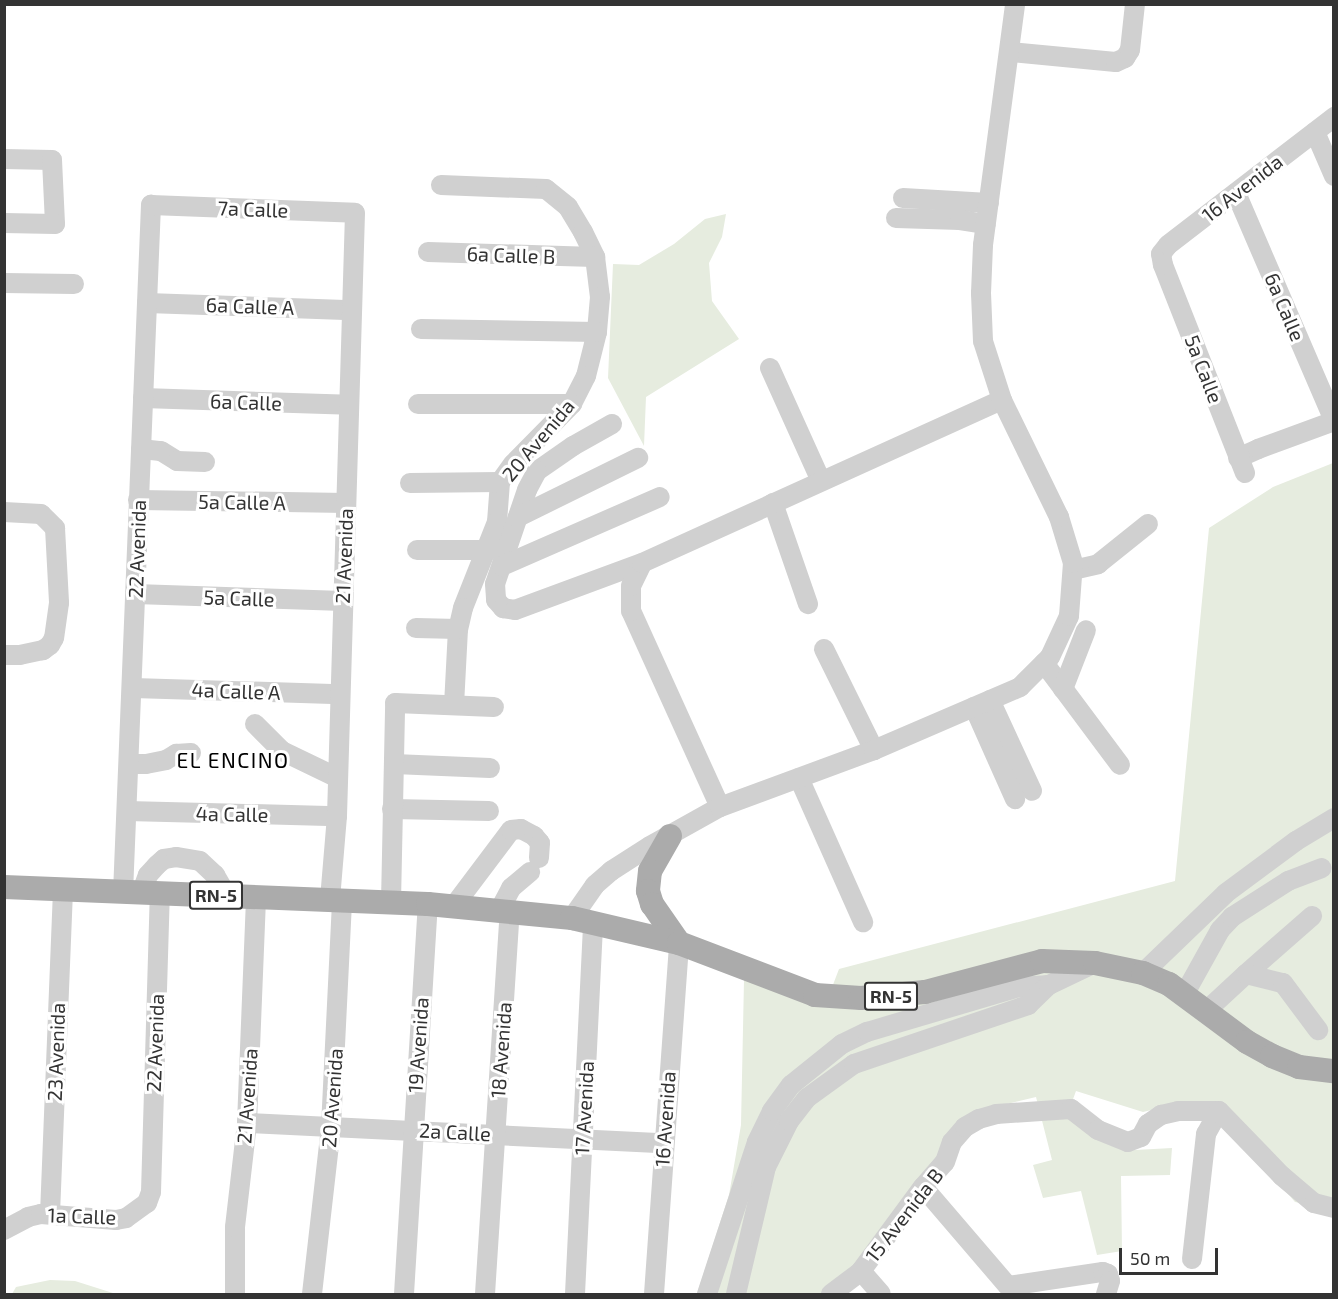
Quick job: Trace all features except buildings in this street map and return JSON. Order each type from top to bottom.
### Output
[{"type":"main road","points":[[670,836],[650,871],[648,891],[652,904],[679,943]]},
{"type":"main road","name":"RN-5","points":[[4,887],[428,904],[583,920],[679,943],[815,994],[861,998],[925,992],[1042,961],[1095,963],[1143,973],[1168,984],[1272,1056],[1299,1067],[1334,1071]]},
{"type":"street","points":[[583,920],[596,885],[611,871],[720,807],[874,750],[1020,687],[1050,657],[1069,616],[1073,563],[1059,517],[1002,400],[983,341],[981,293],[986,224],[1015,4]]},
{"type":"street","points":[[1010,52],[1116,62],[1125,58],[1130,50],[1135,4]]},
{"type":"street","name":"16 Avenida","points":[[1163,266],[1161,254],[1168,245],[1334,117]]},
{"type":"street","points":[[1315,132],[1334,176]]},
{"type":"street","points":[[4,159],[52,160],[55,224],[4,223]]},
{"type":"street","name":"20 Avenida","points":[[441,185],[546,189],[568,207],[595,257],[600,297],[597,332],[586,376],[572,404],[513,464],[500,482],[497,522],[489,550],[463,608],[458,629],[454,705]]},
{"type":"street","name":"6a Calle","points":[[1236,193],[1334,421]]},
{"type":"street","points":[[903,198],[989,203]]},
{"type":"street","name":"7a Calle","points":[[151,205],[356,213]]},
{"type":"street","name":"22 Avenida","points":[[151,205],[127,811],[141,894],[151,1192]]},
{"type":"street","name":"21 Avenida","points":[[336,900],[340,694],[356,213]]},
{"type":"street","points":[[896,218],[960,220],[986,224]]},
{"type":"street","name":"6a Calle B","points":[[428,252],[595,257]]},
{"type":"street","name":"5a Calle","points":[[1163,266],[1241,466],[1258,448],[1334,421]]},
{"type":"street","points":[[4,283],[74,284]]},
{"type":"street","name":"6a Calle A","points":[[147,303],[352,310]]},
{"type":"street","points":[[421,329],[597,332]]},
{"type":"street","points":[[770,368],[821,481]]},
{"type":"street","name":"6a Calle","points":[[143,398],[349,405]]},
{"type":"street","points":[[612,424],[573,446],[537,471],[495,584],[496,600],[503,608],[514,610],[642,563],[1002,400]]},
{"type":"street","points":[[418,404],[572,404]]},
{"type":"street","points":[[141,449],[161,451],[177,461],[205,462]]},
{"type":"street","points":[[518,517],[638,458]]},
{"type":"street","points":[[410,483],[500,482]]},
{"type":"street","points":[[502,566],[660,497]]},
{"type":"street","name":"5a Calle A","points":[[138,500],[346,503]]},
{"type":"street","points":[[773,503],[808,604]]},
{"type":"street","points":[[4,512],[41,514],[55,528],[59,603],[54,638],[50,645],[43,650],[20,655],[4,655]]},
{"type":"street","points":[[1072,570],[1098,564],[1148,524]]},
{"type":"street","points":[[417,549],[489,550]]},
{"type":"street","points":[[642,563],[631,586],[631,611],[720,807]]},
{"type":"street","name":"5a Calle","points":[[135,594],[343,601]]},
{"type":"street","points":[[416,628],[458,629]]},
{"type":"street","points":[[1063,689],[1086,630]]},
{"type":"street","points":[[824,649],[874,750]]},
{"type":"street","points":[[1044,663],[1120,765]]},
{"type":"street","name":"4a Calle A","points":[[133,688],[340,694]]},
{"type":"street","points":[[391,902],[395,703],[494,707]]},
{"type":"street","points":[[982,703],[1024,795]]},
{"type":"street","points":[[255,724],[282,751],[338,778]]},
{"type":"street","points":[[129,764],[146,764],[166,760],[176,754],[191,753]]},
{"type":"street","points":[[394,764],[490,768]]},
{"type":"street","points":[[799,778],[862,922]]},
{"type":"street","points":[[392,809],[489,811]]},
{"type":"street","name":"4a Calle","points":[[127,811],[337,816]]},
{"type":"street","points":[[1143,973],[1226,893],[1296,841],[1334,818]]},
{"type":"street","points":[[453,907],[511,830],[521,829],[534,836],[540,843],[535,865],[511,888],[504,912]]},
{"type":"street","points":[[141,894],[148,875],[157,865],[164,859],[176,857],[200,861],[215,875],[227,896]]},
{"type":"street","points":[[1184,995],[1220,930],[1232,917],[1295,877],[1322,868]]},
{"type":"street","name":"23 Avenida","points":[[50,1214],[63,890]]},
{"type":"street","name":"21 Avenida","points":[[235,1294],[235,1227],[247,1123],[256,896]]},
{"type":"street","name":"20 Avenida","points":[[312,1294],[331,1127],[336,900]]},
{"type":"street","name":"19 Avenida","points":[[404,1294],[428,904]]},
{"type":"street","name":"18 Avenida","points":[[485,1294],[496,1134],[504,912]]},
{"type":"street","points":[[1206,1011],[1312,916]]},
{"type":"street","name":"17 Avenida","points":[[574,1294],[582,1139],[583,920]]},
{"type":"street","name":"16 Avenida","points":[[654,1294],[679,943]]},
{"type":"street","points":[[736,1294],[766,1167],[789,1121],[807,1098],[854,1064],[1028,1005],[1049,985],[1095,963]]},
{"type":"street","points":[[1246,974],[1283,983],[1318,1030]]},
{"type":"street","points":[[707,1294],[757,1142],[772,1111],[791,1085],[842,1044],[867,1032],[1019,987],[1049,985]]},
{"type":"street","name":"15 Avenida B","points":[[831,1294],[861,1271],[923,1187],[945,1162],[952,1142],[958,1134],[979,1119],[996,1114],[1071,1109],[1098,1130],[1128,1142],[1141,1137],[1148,1124],[1161,1115],[1178,1112],[1219,1111]]},
{"type":"street","points":[[1192,1258],[1206,1134],[1219,1111],[1282,1176],[1314,1203],[1334,1208]]},
{"type":"street","name":"2a Calle","points":[[247,1123],[413,1129],[663,1143]]},
{"type":"street","points":[[923,1187],[1004,1290],[1103,1272],[1108,1274],[1110,1281],[1106,1294]]},
{"type":"street","name":"1a Calle","points":[[4,1230],[28,1217],[50,1214],[116,1220],[126,1218],[147,1203],[151,1192]]},
{"type":"street","points":[[861,1271],[881,1294]]},
{"type":"shaded area","points":[[726,214],[722,237],[709,263],[712,301],[739,339],[646,397],[644,446],[608,378],[613,264],[639,265],[674,244],[705,219]]},
{"type":"shaded area","points":[[1333,463],[1333,1201],[1317,1206],[1295,1202],[1221,1116],[1164,1107],[1143,1112],[1076,1091],[1072,1102],[1135,1150],[1172,1148],[1170,1175],[1121,1176],[1122,1251],[1097,1255],[1081,1191],[1043,1198],[1033,1165],[1052,1160],[1036,1097],[990,1108],[833,1294],[697,1294],[729,1195],[741,1125],[744,980],[826,1003],[839,969],[1175,881],[1209,528],[1273,487]]},
{"type":"shaded area","points":[[50,1280],[75,1281],[116,1294],[12,1294],[16,1287]]},
{"type":"district","name":"EL ENCINO","points":[[233,760]]}]
